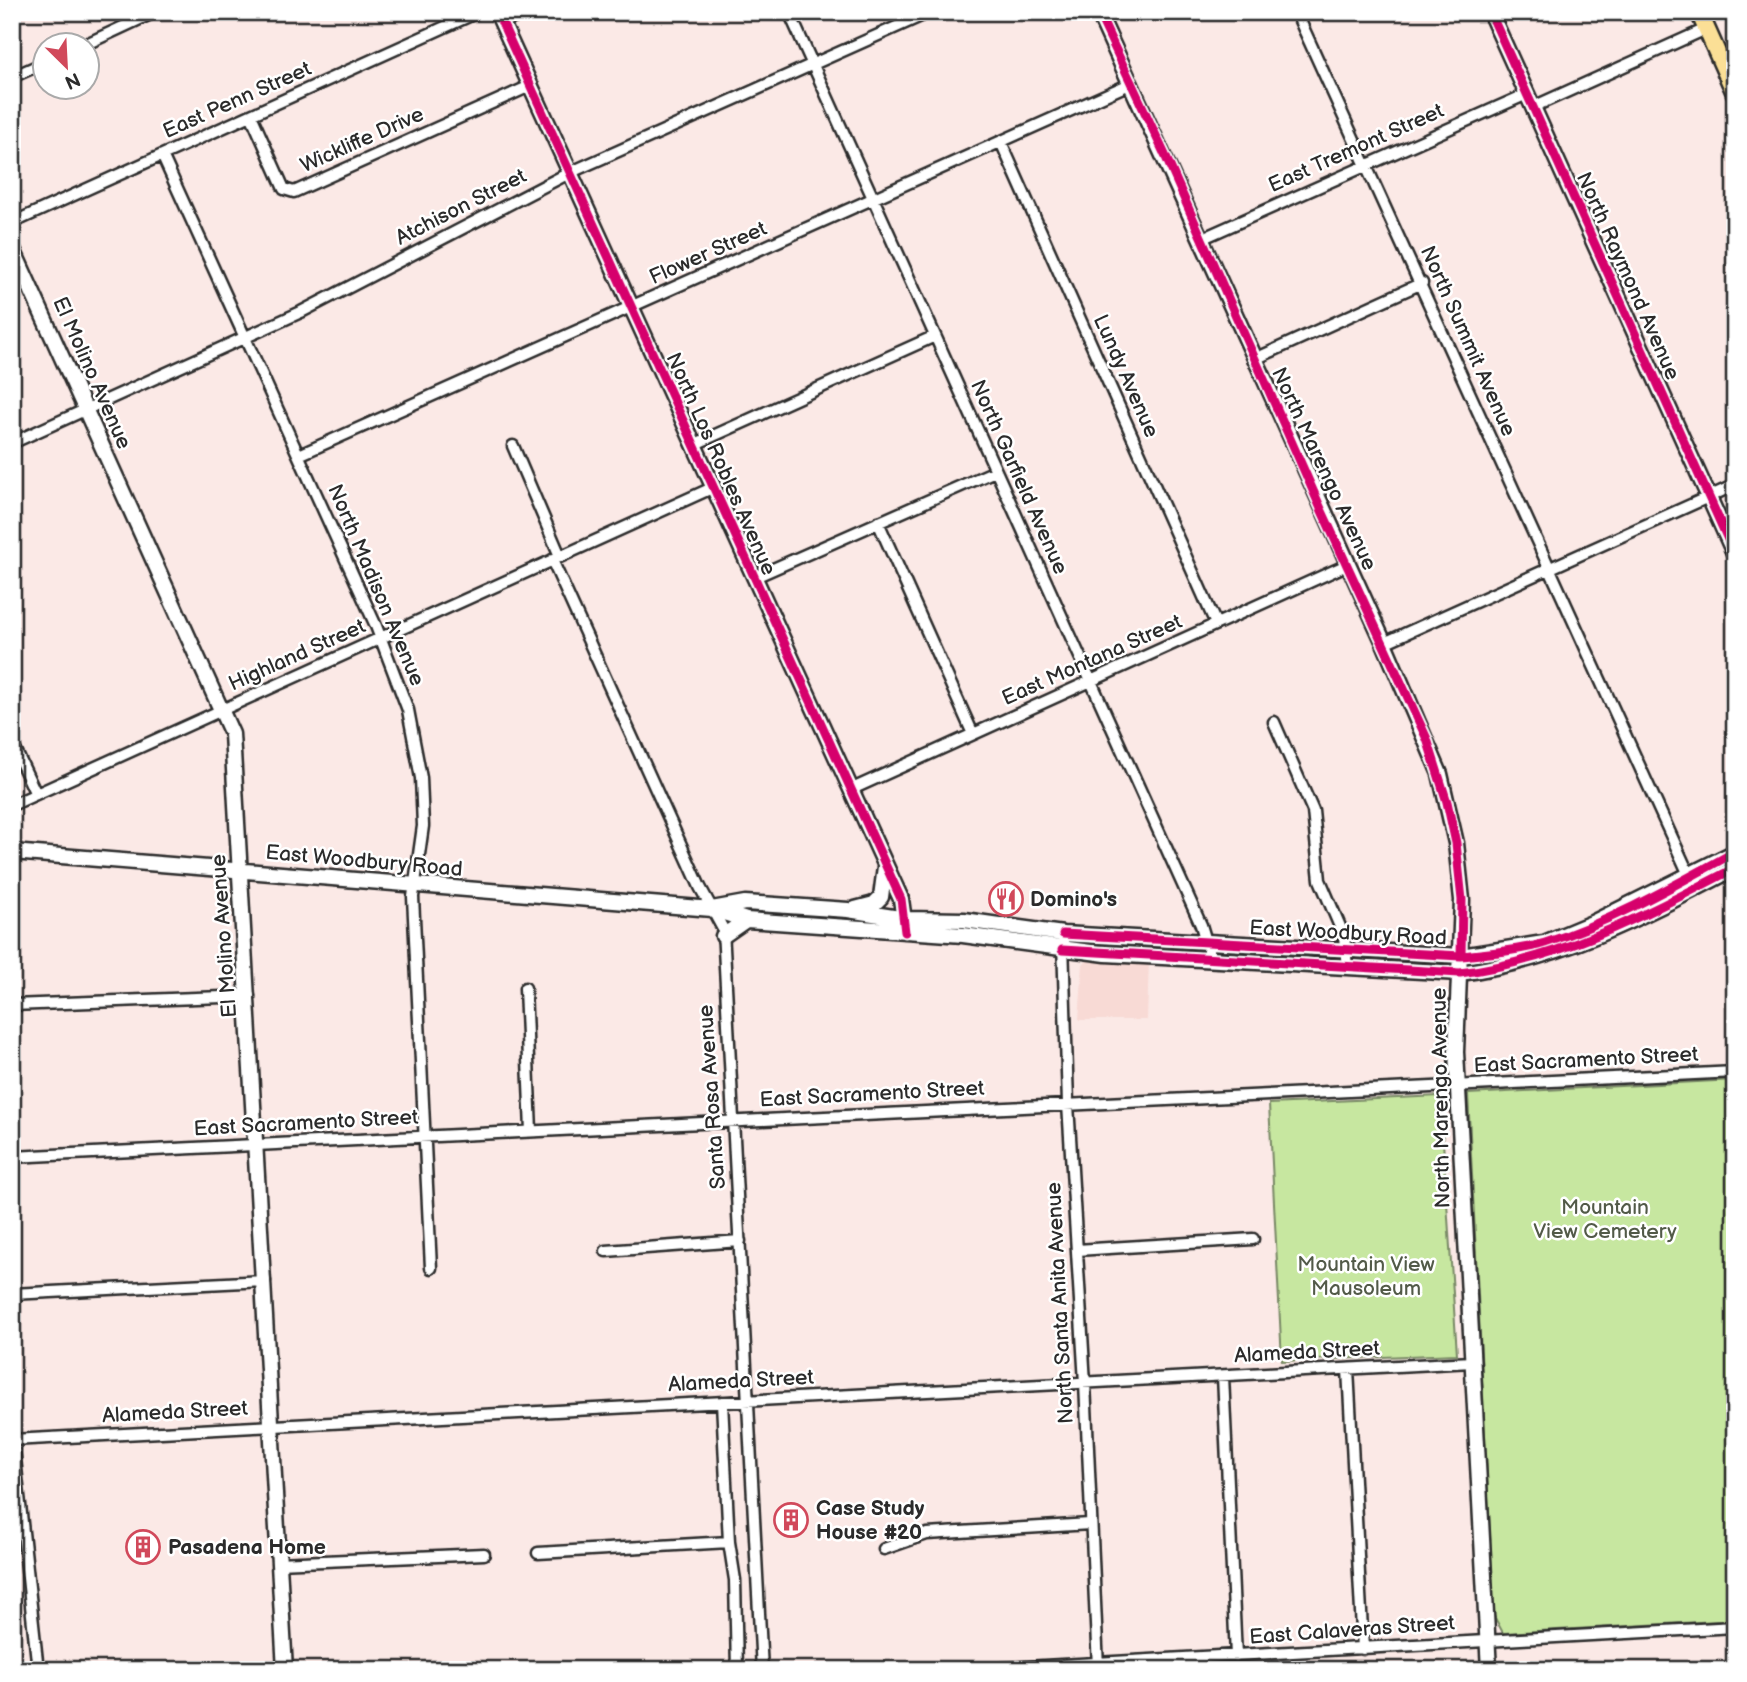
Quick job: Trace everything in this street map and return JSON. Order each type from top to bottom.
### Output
[{"type":"main road","points":[[1699,12],[1730,70],[1735,93]]},
{"type":"street","points":[[102,37],[155,12]]},
{"type":"street","name":"East Penn Street","points":[[12,223],[478,12]]},
{"type":"street","points":[[500,18],[527,12]]},
{"type":"street","name":"North Garfield Avenue","points":[[789,12],[1202,925],[1211,958]]},
{"type":"street","name":"Atchison Street","points":[[12,443],[245,338],[569,173],[930,12]]},
{"type":"street","name":"North Marengo Avenue","points":[[1098,12],[1427,739],[1447,802],[1462,900],[1458,1084],[1489,1670]]},
{"type":"street","name":"North Summit Avenue","points":[[1296,12],[1422,283],[1690,877]]},
{"type":"street","name":"North Raymond Avenue","points":[[1490,12],[1735,555]]},
{"type":"street","name":"North Los Robles Avenue","points":[[500,18],[901,899],[905,925]]},
{"type":"street","name":"East Tremont Street","points":[[1201,239],[1367,164],[1706,29]]},
{"type":"street","points":[[12,77],[32,68]]},
{"type":"street","name":"Flower Street","points":[[299,455],[1132,83]]},
{"type":"street","name":"Wickliffe Drive","points":[[251,115],[284,189],[294,192],[530,86]]},
{"type":"street","name":"Lundy Avenue","points":[[1001,142],[1216,624]]},
{"type":"street","name":"North Madison Avenue","points":[[162,155],[381,638],[408,710],[421,778],[423,826],[413,897],[431,1268]]},
{"type":"street","name":"El Molino Avenue","points":[[12,247],[223,709],[234,752],[285,1670]]},
{"type":"street","points":[[1255,359],[1422,283]]},
{"type":"street","points":[[693,445],[934,336]]},
{"type":"street","name":"Santa Rosa Avenue","points":[[513,446],[556,558],[723,929],[762,1670]]},
{"type":"street","points":[[753,578],[995,471]]},
{"type":"street","points":[[1384,643],[1735,485]]},
{"type":"street","name":"Highland Street","points":[[12,805],[712,488]]},
{"type":"street","points":[[878,522],[973,734]]},
{"type":"street","name":"East Montana Street","points":[[850,790],[1349,564]]},
{"type":"street","points":[[1274,722],[1313,811],[1320,880],[1344,936],[1347,967]]},
{"type":"street","points":[[12,743],[36,794]]},
{"type":"street","name":"East Woodbury Road","points":[[12,852],[712,909],[746,920],[905,925],[1461,957],[1545,943],[1690,877],[1735,852]]},
{"type":"street","points":[[848,910],[874,904],[881,897],[885,866]]},
{"type":"street","name":"East Woodbury Road","points":[[996,931],[1062,950],[1460,973],[1488,970],[1573,948],[1735,868]]},
{"type":"street","name":"East Woodbury Road","points":[[712,909],[745,903],[848,910],[905,925]]},
{"type":"street","points":[[723,936],[746,920]]},
{"type":"street","name":"North Santa Anita Avenue","points":[[1063,934],[1068,1104],[1085,1383],[1098,1667]]},
{"type":"street","points":[[525,988],[531,1130]]},
{"type":"street","points":[[12,1005],[249,996]]},
{"type":"street","name":"East Sacramento Street","points":[[12,1157],[1735,1072]]},
{"type":"street","points":[[1077,1250],[1253,1239]]},
{"type":"street","points":[[607,1251],[740,1241]]},
{"type":"street","points":[[12,1294],[265,1281]]},
{"type":"street","name":"Alameda Street","points":[[13,1440],[1472,1362]]},
{"type":"street","points":[[1348,1370],[1363,1649]]},
{"type":"street","points":[[1223,1376],[1236,1656]]},
{"type":"street","points":[[722,1402],[729,1542],[735,1580],[737,1670]]},
{"type":"street","points":[[13,1440],[38,1670]]},
{"type":"street","points":[[884,1549],[927,1534],[1090,1524]]},
{"type":"street","points":[[538,1553],[729,1542]]},
{"type":"street","points":[[278,1563],[484,1554]]},
{"type":"street","name":"East Calaveras Street","points":[[971,1670],[1098,1667],[1236,1656],[1735,1627]]},
{"type":"shaded area","points":[[1088,960],[1149,961],[1147,1020],[1079,1020],[1083,964]]},
{"type":"green space","name":"Mountain View Cemetery","points":[[1735,1080],[1735,1620],[1503,1633],[1494,1616],[1468,1094]]},
{"type":"green space","name":"Mountain View Mausoleum","points":[[1440,1096],[1457,1354],[1282,1361],[1269,1104]]},
{"type":"cycle path","points":[[497,12],[901,899],[905,932]]},
{"type":"cycle path","points":[[1098,12],[1427,739],[1447,802],[1456,843],[1462,900],[1461,956]]},
{"type":"cycle path","points":[[1490,12],[1735,555]]},
{"type":"cycle path","points":[[1063,934],[1461,956],[1503,951],[1545,943],[1594,925],[1735,852]]},
{"type":"cycle path","points":[[1062,950],[1460,973],[1497,967],[1568,946],[1635,918],[1735,868]]},
{"type":"place","name":"Domino's","points":[[1006,899]]},
{"type":"place","name":"Case Study House #20","points":[[791,1520]]},
{"type":"place","name":"Pasadena Home","points":[[143,1547]]}]
